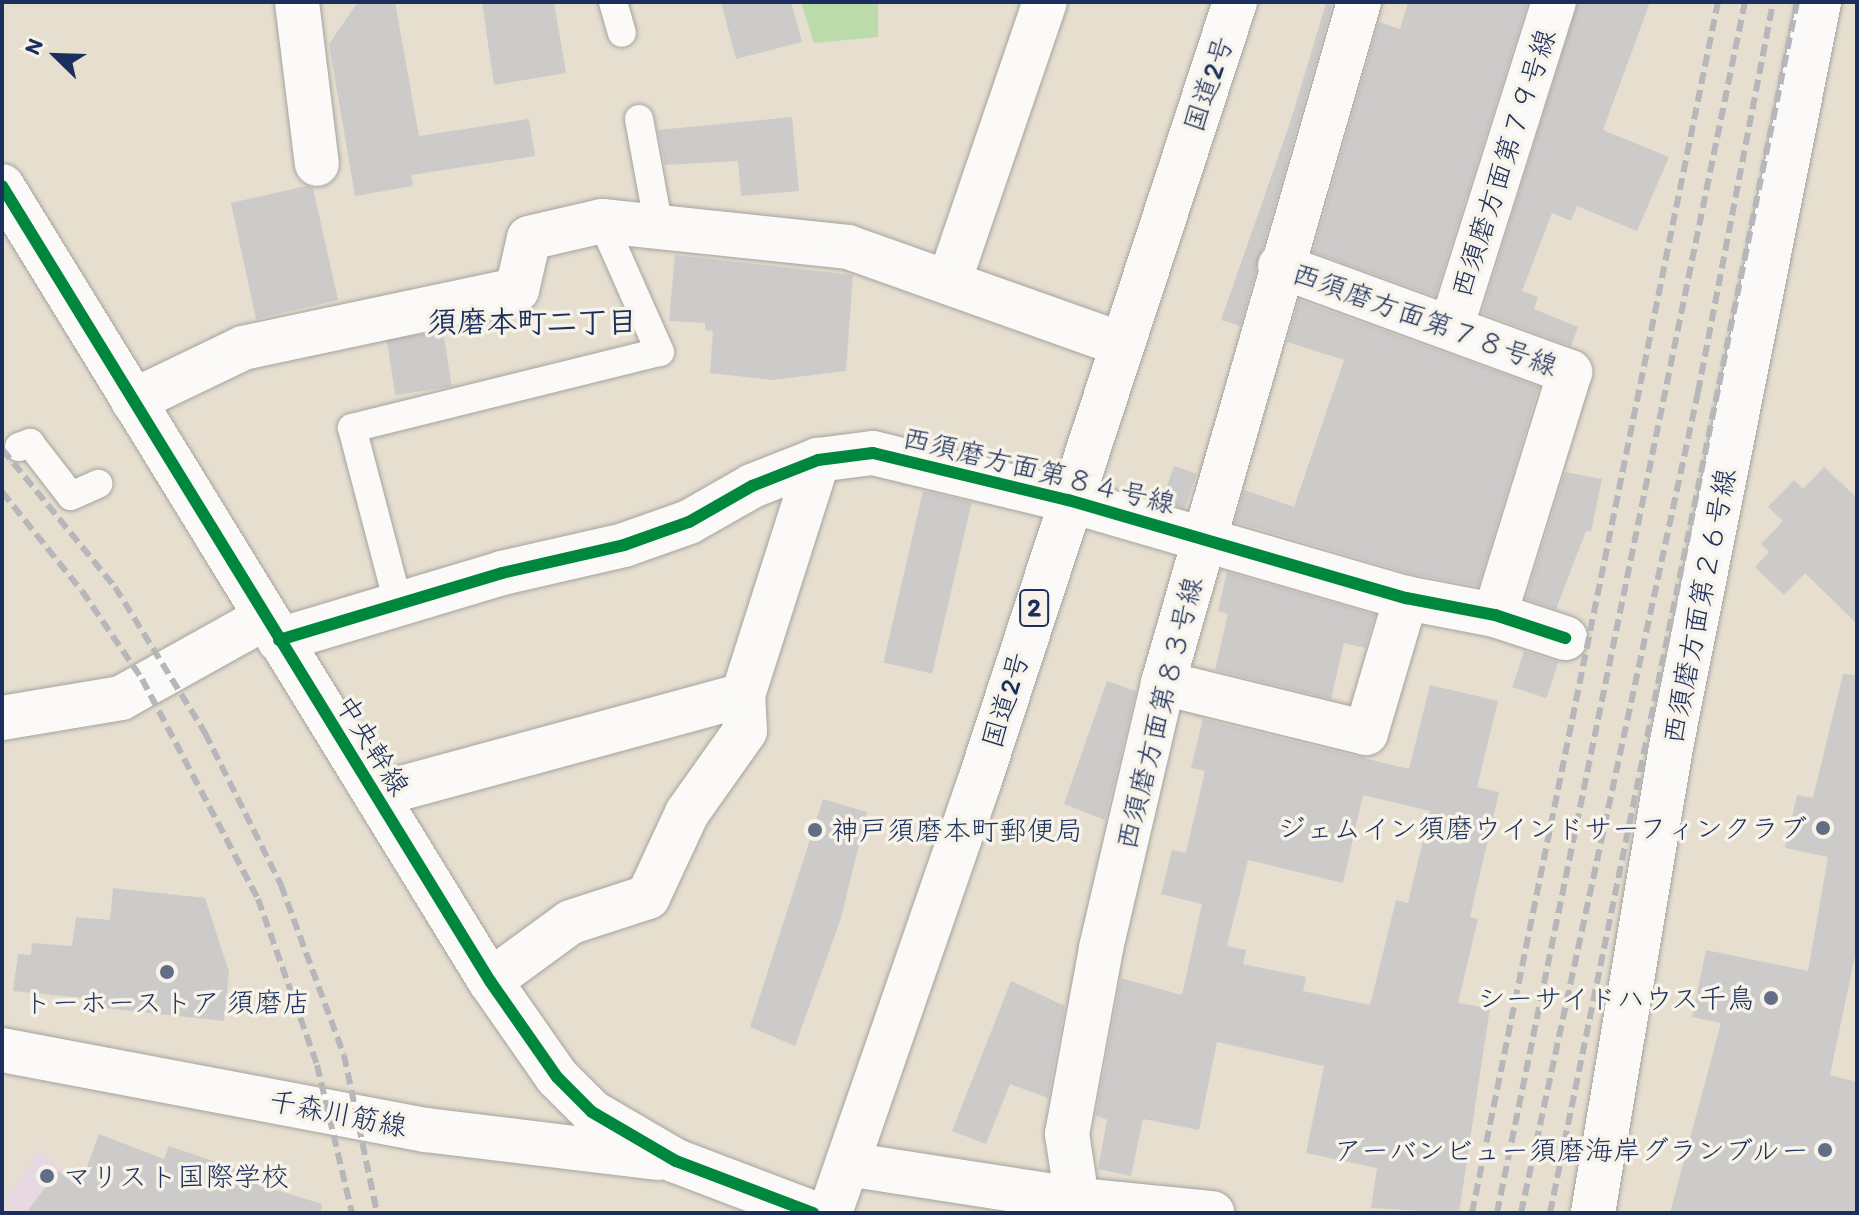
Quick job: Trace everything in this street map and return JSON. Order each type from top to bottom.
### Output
[{"type":"main road","points":[[297,2],[317,164]]},
{"type":"main road","points":[[949,282],[1045,2]]},
{"type":"main road","name":"国道2号","points":[[830,1213],[979,783],[1068,500],[1235,2]]},
{"type":"main road","name":"西須磨方面第８３号線","points":[[1079,1207],[1067,1134],[1101,948],[1163,683],[1280,266],[1359,2]]},
{"type":"main road","name":"西須磨方面第７９号線","points":[[1452,325],[1554,2]]},
{"type":"main road","name":"西須磨方面第２６号線","points":[[1593,1213],[1671,747],[1819,2]]},
{"type":"main road","name":"中央幹線","points":[[2,186],[490,981],[557,1077],[592,1112],[676,1161],[813,1213]]},
{"type":"main road","points":[[133,401],[243,348],[517,290],[529,238],[602,221],[848,247],[1120,344]]},
{"type":"main road","name":"西須磨方面第７８号線","points":[[1280,266],[1452,325],[1570,372],[1495,615]]},
{"type":"main road","name":"西須磨方面第８４号線","points":[[2,718],[121,698],[272,629],[398,603],[624,545],[689,522],[752,486],[818,460],[873,453],[1068,500],[1406,598],[1495,615],[1565,638]]},
{"type":"main road","points":[[490,981],[571,922],[648,897],[687,813],[745,731],[743,695],[818,460]]},
{"type":"main road","points":[[1163,683],[1366,733],[1406,598]]},
{"type":"main road","points":[[376,795],[743,695]]},
{"type":"main road","name":"千森川筋線","points":[[2,1050],[426,1130],[676,1161]]},
{"type":"main road","points":[[847,1164],[1079,1207],[1212,1213]]},
{"type":"lane","points":[[613,2],[622,33]]},
{"type":"lane","points":[[639,119],[659,228]]},
{"type":"lane","points":[[398,603],[352,428],[660,352],[602,221]]},
{"type":"lane","points":[[19,447],[30,443],[71,496],[98,484]]},
{"type":"shaded area","name":"マリスト国際学校","points":[[39,1150],[121,1213],[2,1213],[2,1203]]},
{"type":"green space","points":[[801,2],[878,2],[878,37],[814,43]]},
{"type":"building","points":[[358,2],[395,2],[419,136],[529,119],[535,156],[411,175],[413,186],[355,196],[329,44]]},
{"type":"building","points":[[482,2],[554,2],[566,73],[494,85]]},
{"type":"building","points":[[721,2],[791,2],[802,42],[736,59]]},
{"type":"building","points":[[1408,2],[1528,2],[1435,296],[1313,252],[1379,22],[1400,29]]},
{"type":"building","points":[[1578,2],[1650,2],[1603,130],[1669,157],[1637,231],[1577,206],[1571,221],[1552,213],[1522,291],[1538,297],[1534,309],[1578,327],[1571,346],[1482,313]]},
{"type":"building","points":[[1326,3],[1332,5],[1240,326],[1221,320],[1290,123]]},
{"type":"building","points":[[792,117],[799,191],[741,196],[738,161],[665,165],[658,130]]},
{"type":"building","points":[[306,186],[313,188],[338,300],[256,319],[231,203]]},
{"type":"building","points":[[675,255],[853,275],[846,371],[772,380],[710,373],[713,331],[705,330],[705,323],[669,321]]},
{"type":"building","points":[[1299,300],[1539,387],[1478,586],[1412,574],[1235,522],[1244,490],[1294,507],[1344,360],[1287,342]]},
{"type":"building","points":[[443,331],[452,386],[395,395],[387,340]]},
{"type":"building","points":[[1174,466],[1197,474],[1185,509],[1162,501]]},
{"type":"building","points":[[1824,467],[1857,498],[1857,624],[1805,573],[1784,595],[1755,567],[1769,552],[1761,544],[1783,521],[1768,507],[1794,480],[1803,489]]},
{"type":"building","points":[[1565,472],[1602,479],[1591,532],[1586,531],[1556,609],[1526,599]]},
{"type":"building","points":[[923,491],[972,502],[932,674],[883,662]]},
{"type":"building","points":[[1227,572],[1375,615],[1365,648],[1344,643],[1331,699],[1215,670],[1228,614],[1218,611]]},
{"type":"building","points":[[1524,651],[1558,662],[1546,698],[1512,687]]},
{"type":"building","points":[[1843,674],[1857,675],[1857,946],[1830,1075],[1857,1082],[1857,1213],[1670,1213],[1721,1023],[1692,1017],[1706,950],[1808,971],[1828,857],[1785,848],[1797,795],[1813,798]]},
{"type":"building","points":[[1107,681],[1136,691],[1105,820],[1064,804]]},
{"type":"building","points":[[1430,685],[1498,701],[1477,787],[1499,792],[1470,917],[1478,919],[1458,1003],[1490,1008],[1459,1213],[1371,1208],[1377,1168],[1306,1153],[1324,1066],[1217,1042],[1199,1130],[1143,1119],[1131,1176],[1098,1169],[1107,1120],[1096,1115],[1121,978],[1182,995],[1202,904],[1161,894],[1172,850],[1186,853],[1205,771],[1191,768],[1203,719],[1409,769]],"holes":[[[1363,795],[1430,811],[1408,903],[1396,900],[1370,1005],[1303,991],[1306,977],[1243,964],[1246,950],[1227,946],[1248,860],[1343,883]]]},
{"type":"building","points":[[823,799],[867,812],[841,918],[795,1046],[750,1027]]},
{"type":"building","points":[[113,888],[205,898],[229,972],[224,1021],[103,1008],[104,1000],[13,991],[18,954],[31,955],[32,943],[72,946],[76,917],[110,920]]},
{"type":"building","points":[[1011,981],[1065,1006],[1048,1098],[1010,1084],[986,1144],[952,1131]]},
{"type":"building","points":[[99,1134],[164,1159],[169,1146],[246,1172],[243,1180],[322,1204],[321,1213],[26,1213],[58,1171],[79,1188]]},
{"type":"railway","points":[[1472,1213],[1718,2]]},
{"type":"railway","points":[[1497,1213],[1745,2]]},
{"type":"railway","points":[[1521,1213],[1698,392],[1773,2]]},
{"type":"railway","points":[[1550,1213],[1797,2]]},
{"type":"railway","points":[[2,449],[115,587],[205,733],[281,885],[344,1055],[377,1213]]},
{"type":"railway","points":[[2,492],[82,591],[142,679],[258,899],[317,1065],[352,1213]]},
{"type":"cycle path","points":[[2,186],[490,981],[557,1077],[592,1112],[676,1161],[813,1213]]},
{"type":"cycle path","points":[[279,640],[502,573],[624,545],[689,522],[752,486],[818,460],[873,453],[1068,500],[1406,598],[1495,615],[1565,638]]},
{"type":"place","name":"ジェムイン須磨ウインドサーフィンクラブ","points":[[1823,828]]},
{"type":"place","name":"神戸須磨本町郵便局","points":[[815,830]]},
{"type":"place","name":"トーホーストア 須磨店","points":[[167,972]]},
{"type":"place","name":"シーサイドハウス千鳥","points":[[1771,998]]},
{"type":"place","name":"アーバンビュー須磨海岸グランブルー","points":[[1825,1150]]},
{"type":"place","name":"マリスト国際学校","points":[[47,1176]]},
{"type":"district","name":"須磨本町二丁目","points":[[532,322]]}]
